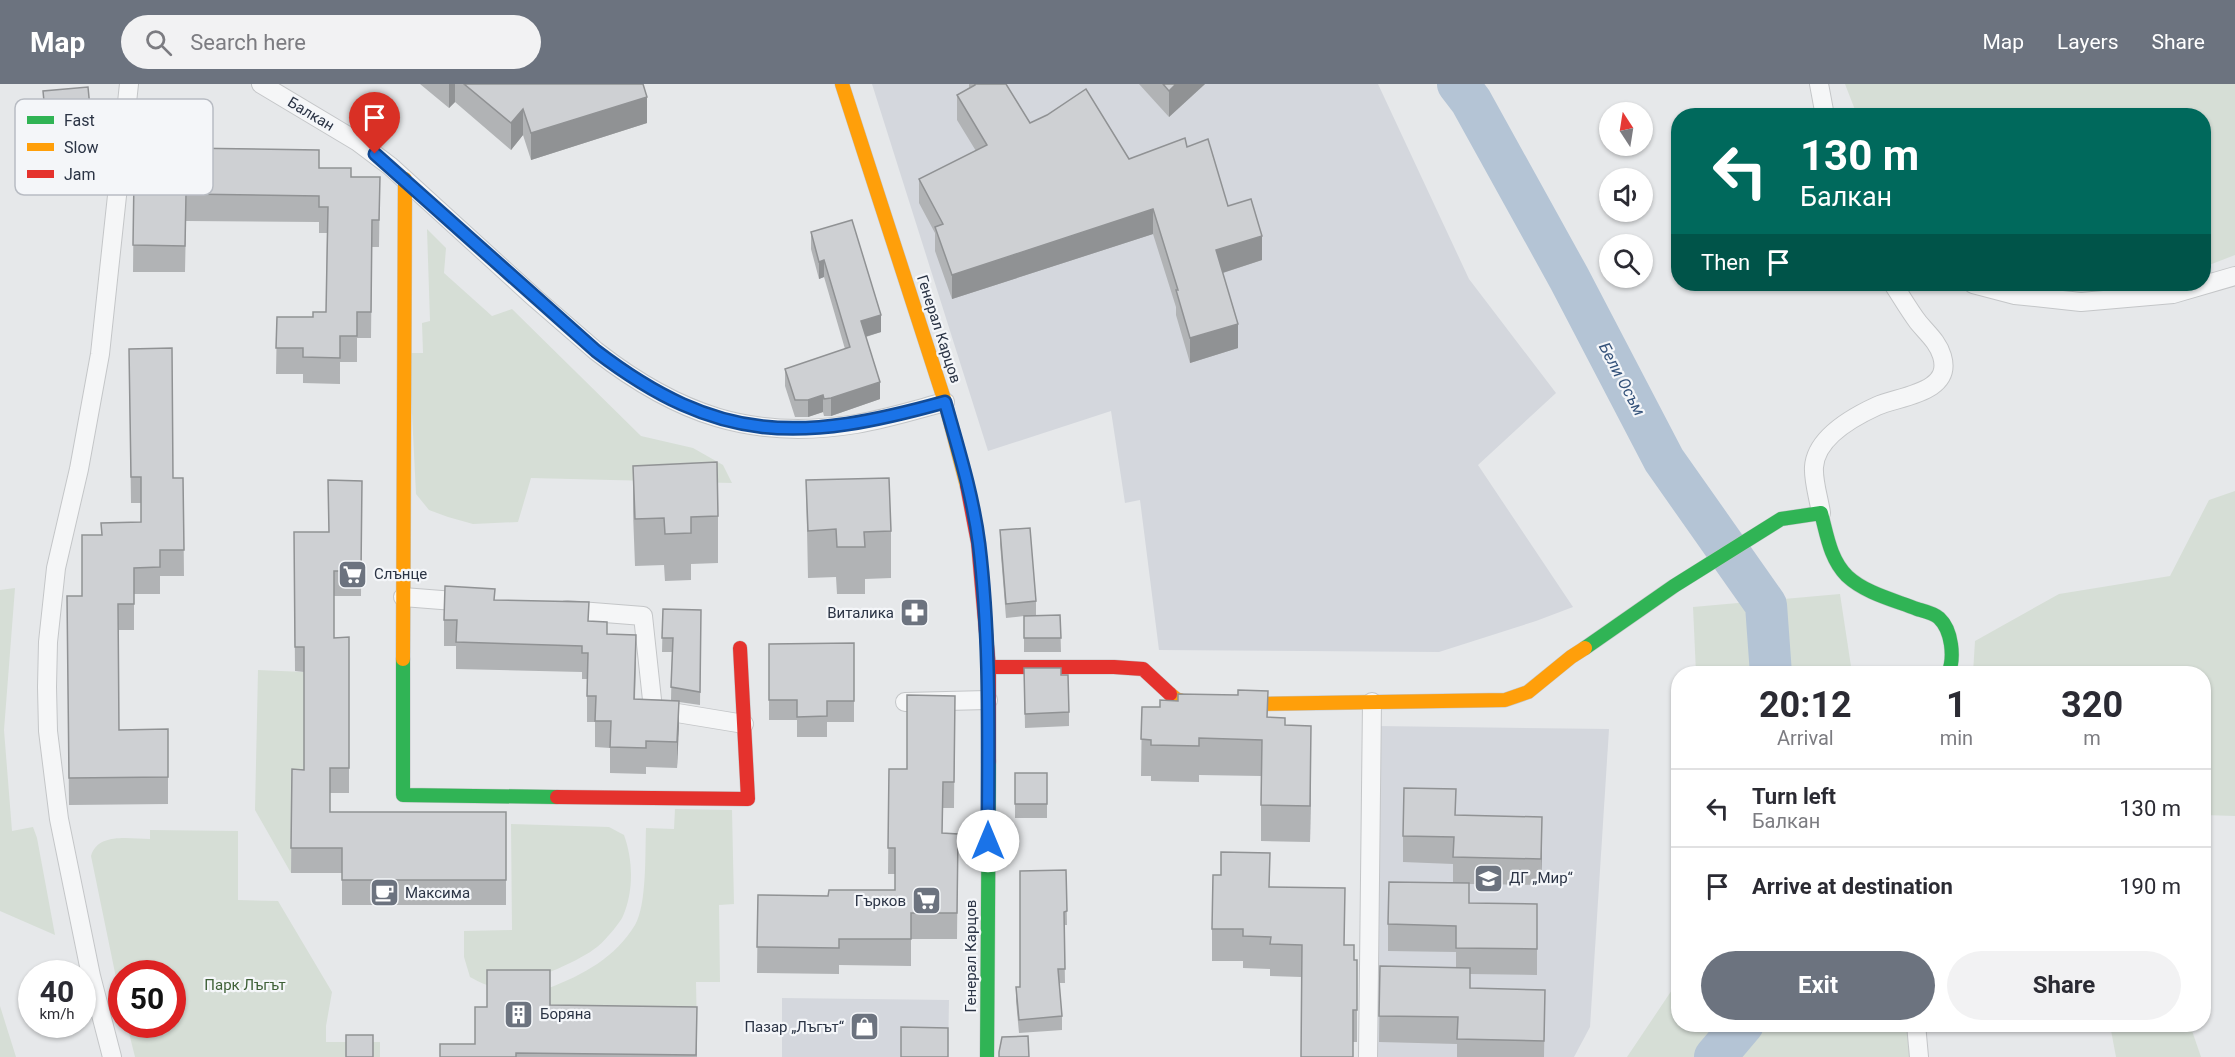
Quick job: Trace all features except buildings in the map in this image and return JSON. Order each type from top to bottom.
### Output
[{"type":"street","points":[[127,99],[129,84]]},
{"type":"street","name":"Балкан","points":[[261,84],[366,148],[405,179],[596,351],[625,373],[689,408],[733,423],[760,428],[792,429],[854,424],[945,402]]},
{"type":"street","name":"Генерал Карцов","points":[[843,84],[945,402],[964,469],[978,543],[988,667],[987,1057]]},
{"type":"street","points":[[1819,84],[1824,108]]},
{"type":"street","points":[[405,179],[404,795],[748,798],[740,648]]},
{"type":"street","points":[[112,1057],[91,976],[59,819],[48,731],[47,687],[48,642],[56,568],[88,427],[100,354],[117,195]]},
{"type":"street","points":[[2211,283],[2235,276]]},
{"type":"street","points":[[1898,291],[1917,321],[1935,341],[1942,356],[1944,368],[1937,382],[1927,390],[1878,405],[1835,431],[1820,446],[1814,467],[1821,513],[1832,556],[1847,576],[1868,590],[1938,617],[1947,630],[1952,646],[1951,666]]},
{"type":"street","points":[[2000,291],[2015,295],[2081,302],[2173,294],[2183,291]]},
{"type":"street","points":[[988,667],[1143,669],[1176,699],[1194,705],[1505,700],[1528,692],[1571,657],[1781,519],[1821,513]]},
{"type":"street","points":[[403,597],[483,604]]},
{"type":"street","points":[[552,609],[643,616],[652,709],[744,724]]},
{"type":"street","points":[[905,702],[988,700]]},
{"type":"street","points":[[1368,1057],[1372,702]]},
{"type":"street","points":[[1917,1032],[1919,1057]]},
{"type":"shaded area","points":[[872,84],[1378,84],[1469,279],[1556,393],[1478,465],[1573,607],[1439,652],[1159,650],[1140,500],[1125,503],[1111,411],[988,451]]},
{"type":"shaded area","name":"ДГ „Мир“","points":[[1377,726],[1609,729],[1590,1027],[1574,1057],[1375,1057]]},
{"type":"shaded area","name":"Пазар „Лъгът“","points":[[782,998],[949,1000],[948,1057],[782,1057]]},
{"type":"green space","points":[[1845,84],[2235,84],[2235,255],[2211,264],[2211,108],[1854,108]]},
{"type":"green space","points":[[427,229],[446,248],[444,273],[492,316],[512,309],[641,436],[693,448],[723,465],[732,483],[531,478],[518,522],[473,524],[429,510],[416,494],[409,353],[423,353],[422,323],[430,321]]},
{"type":"green space","points":[[2235,491],[2235,816],[2211,815],[2211,666],[1973,666],[1975,641],[2059,594],[2170,576],[2209,500]]},
{"type":"green space","points":[[15,588],[4,730],[12,831],[33,827],[55,935],[0,911],[0,590]]},
{"type":"green space","points":[[1840,594],[1851,666],[1696,666],[1693,607]]},
{"type":"green space","points":[[258,670],[304,672],[304,794],[292,795],[291,873],[255,810]]},
{"type":"green space","points":[[675,809],[732,810],[734,904],[719,905],[720,982],[696,982],[697,1033],[550,1031],[549,988],[598,964],[618,947],[635,925],[642,905],[646,828],[674,829]]},
{"type":"green space","points":[[511,824],[609,827],[624,835],[631,865],[631,886],[627,906],[621,919],[608,937],[597,947],[546,974],[515,984],[491,986],[470,977],[464,957],[464,931],[512,930]]},
{"type":"green space","name":"Парк Лъгът","points":[[150,830],[238,831],[238,900],[278,901],[332,992],[326,1026],[326,1042],[380,1042],[380,1057],[135,1057],[130,1038],[186,1038],[186,960],[112,960],[91,856],[100,843],[107,840],[150,839]]},
{"type":"green space","points":[[1671,991],[1671,1032],[1913,1032],[1918,1057],[1627,1057]]},
{"type":"green space","points":[[0,1006],[16,1057],[0,1057]]},
{"type":"green space","points":[[2111,1032],[2192,1032],[2201,1057],[2116,1057]]},
{"type":"waterway","name":"Бели Осъм","points":[[1458,84],[1471,101],[1569,278],[1664,460],[1766,605],[1770,666]]},
{"type":"waterway","name":"Бели Осъм","points":[[1715,1057],[1736,1032]]},
{"type":"traffic: fast","points":[[1585,648],[1674,586],[1781,519],[1821,513],[1833,554],[1847,576],[1871,592],[1939,618],[1947,630],[1951,644],[1950,666]]},
{"type":"traffic: fast","points":[[403,659],[403,795],[557,797]]},
{"type":"traffic: fast","points":[[987,1057],[989,761]]},
{"type":"traffic: slow","points":[[842,84],[945,402],[967,486]]},
{"type":"traffic: slow","points":[[403,659],[405,179]]},
{"type":"traffic: slow","points":[[1170,694],[1176,699],[1194,705],[1505,700],[1528,692],[1585,648]]},
{"type":"traffic: jam","points":[[967,486],[978,543],[989,667],[989,761]]},
{"type":"traffic: jam","points":[[557,797],[748,799],[740,648]]},
{"type":"traffic: jam","points":[[989,667],[1143,669],[1170,694]]},
{"type":"place","name":"Слънце","points":[[353,574]]},
{"type":"place","name":"Виталика","points":[[915,613]]},
{"type":"place","name":"ДГ „Мир“","points":[[1488,878]]},
{"type":"place","name":"Максима","points":[[384,893]]},
{"type":"place","name":"Гърков","points":[[927,901]]},
{"type":"place","name":"Боряна","points":[[519,1014]]},
{"type":"place","name":"Пазар „Лъгът“","points":[[865,1027]]},
{"type":"route","points":[[375,154],[596,351],[625,373],[680,404],[733,423],[760,428],[792,429],[823,428],[877,420],[945,402],[964,469],[978,543],[988,667],[988,841]]}]
